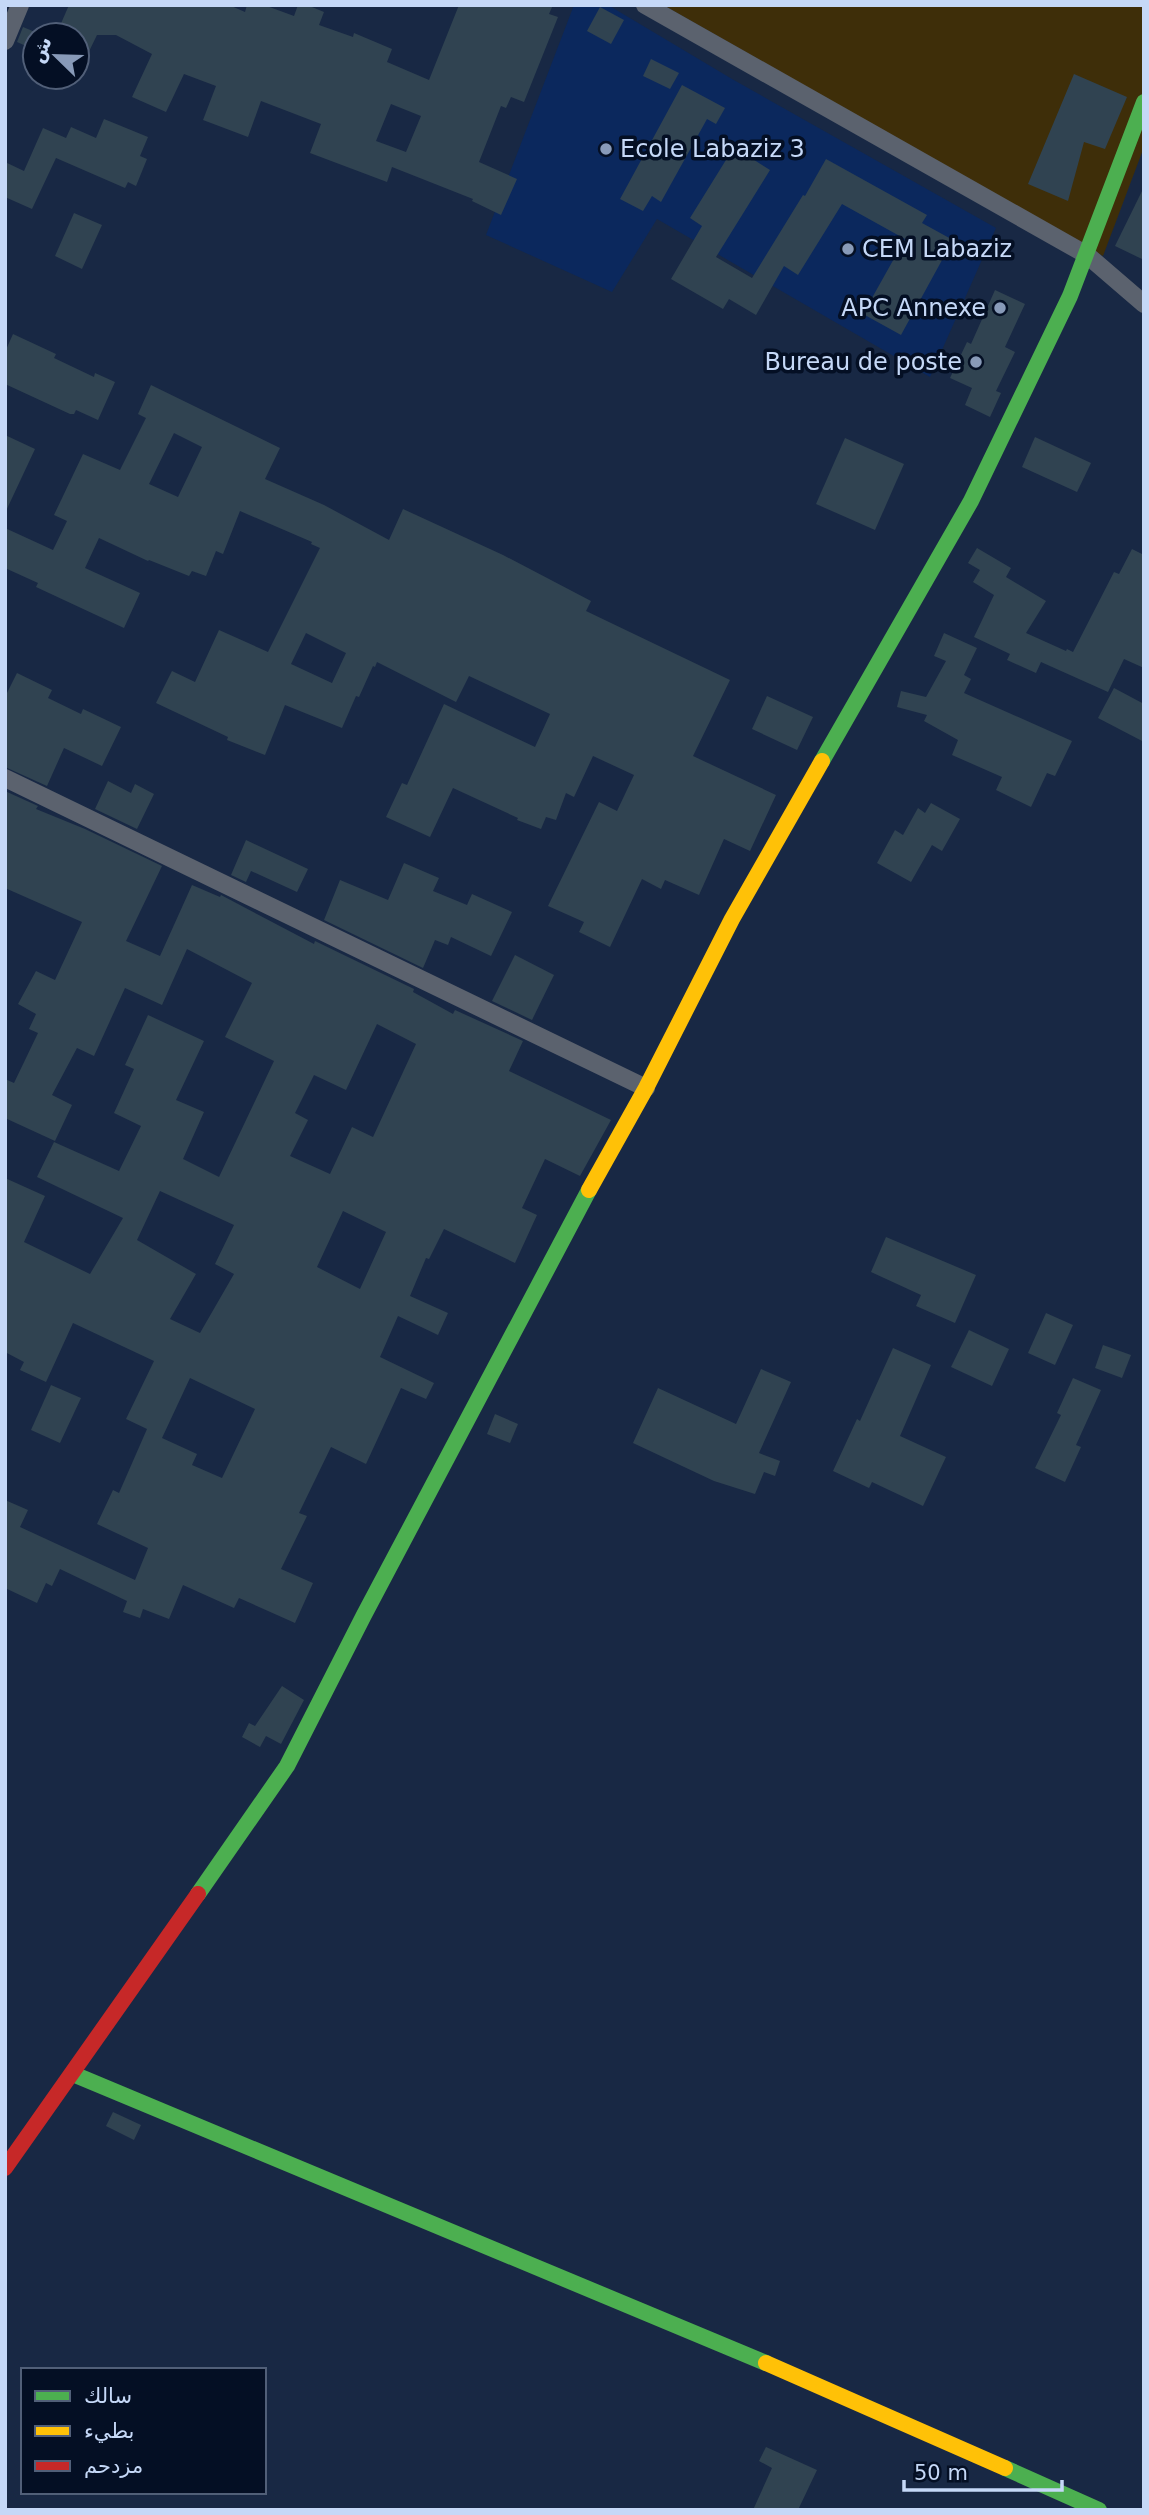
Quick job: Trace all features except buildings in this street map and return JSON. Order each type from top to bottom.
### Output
[{"type":"street","points":[[5,41],[20,5]]},
{"type":"street","points":[[645,5],[1087,255],[1144,304]]},
{"type":"street","points":[[5,2168],[287,1766],[573,1219],[646,1088],[732,919],[971,501],[1070,296],[1140,130],[1144,102]]},
{"type":"street","points":[[5,778],[646,1088]]},
{"type":"street","points":[[73,2074],[814,2383],[1099,2510]]},
{"type":"shaded area","points":[[574,5],[608,5],[732,79],[996,228],[930,377],[657,219],[612,292],[486,235]]},
{"type":"shaded area","points":[[663,5],[1144,5],[1144,147],[1103,256]]},
{"type":"traffic: fast","points":[[822,761],[971,501],[1070,296],[1144,102]]},
{"type":"traffic: fast","points":[[198,1894],[287,1766],[589,1190]]},
{"type":"traffic: fast","points":[[73,2074],[766,2363]]},
{"type":"traffic: fast","points":[[1005,2468],[1099,2510]]},
{"type":"traffic: slow","points":[[589,1190],[646,1088],[732,919],[822,761]]},
{"type":"traffic: slow","points":[[766,2363],[1005,2468]]},
{"type":"traffic: jam","points":[[5,2168],[198,1894]]},
{"type":"place","name":"Ecole Labaziz 3","points":[[606,149]]},
{"type":"place","name":"CEM Labaziz","points":[[848,249]]},
{"type":"place","name":"APC Annexe","points":[[1000,308]]},
{"type":"place","name":"Bureau de poste","points":[[976,362]]}]
